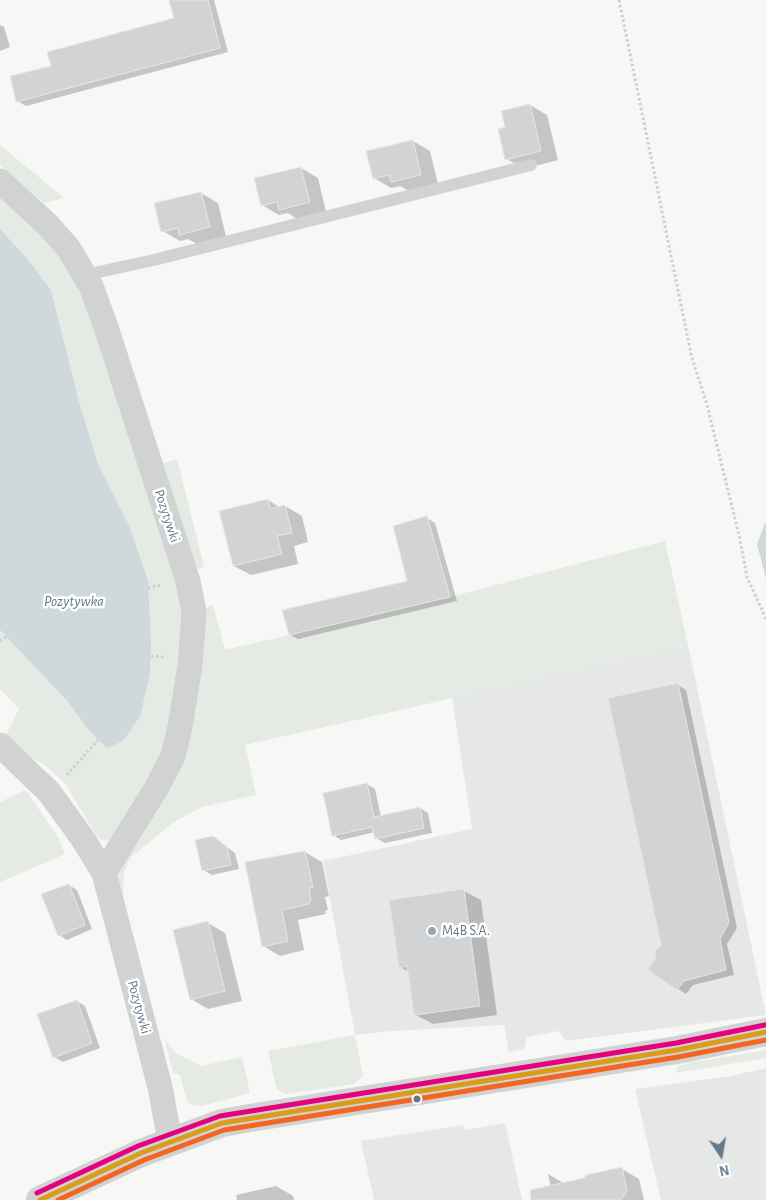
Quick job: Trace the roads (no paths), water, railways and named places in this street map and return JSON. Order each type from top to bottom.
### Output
[{"type":"street","name":"Pozytywki","points":[[0,181],[48,224],[69,250],[100,307],[188,581],[194,612],[190,665],[180,727],[172,756],[157,787],[104,873]]},
{"type":"street","name":"Pozytywki","points":[[0,745],[49,792],[84,839],[104,873],[160,1087],[170,1141]]},
{"type":"street","points":[[40,1200],[170,1141],[222,1123],[677,1050],[766,1032]]},
{"type":"lane","points":[[84,276],[532,165]]},
{"type":"water","name":"Pozytywka","points":[[0,229],[27,258],[51,290],[79,401],[98,464],[129,525],[148,580],[151,642],[150,674],[140,716],[123,741],[107,748],[88,729],[68,702],[0,630]]},
{"type":"water","points":[[766,521],[766,578],[757,544]]},
{"type":"place","name":"M4B S.A.","points":[[432,931]]}]
